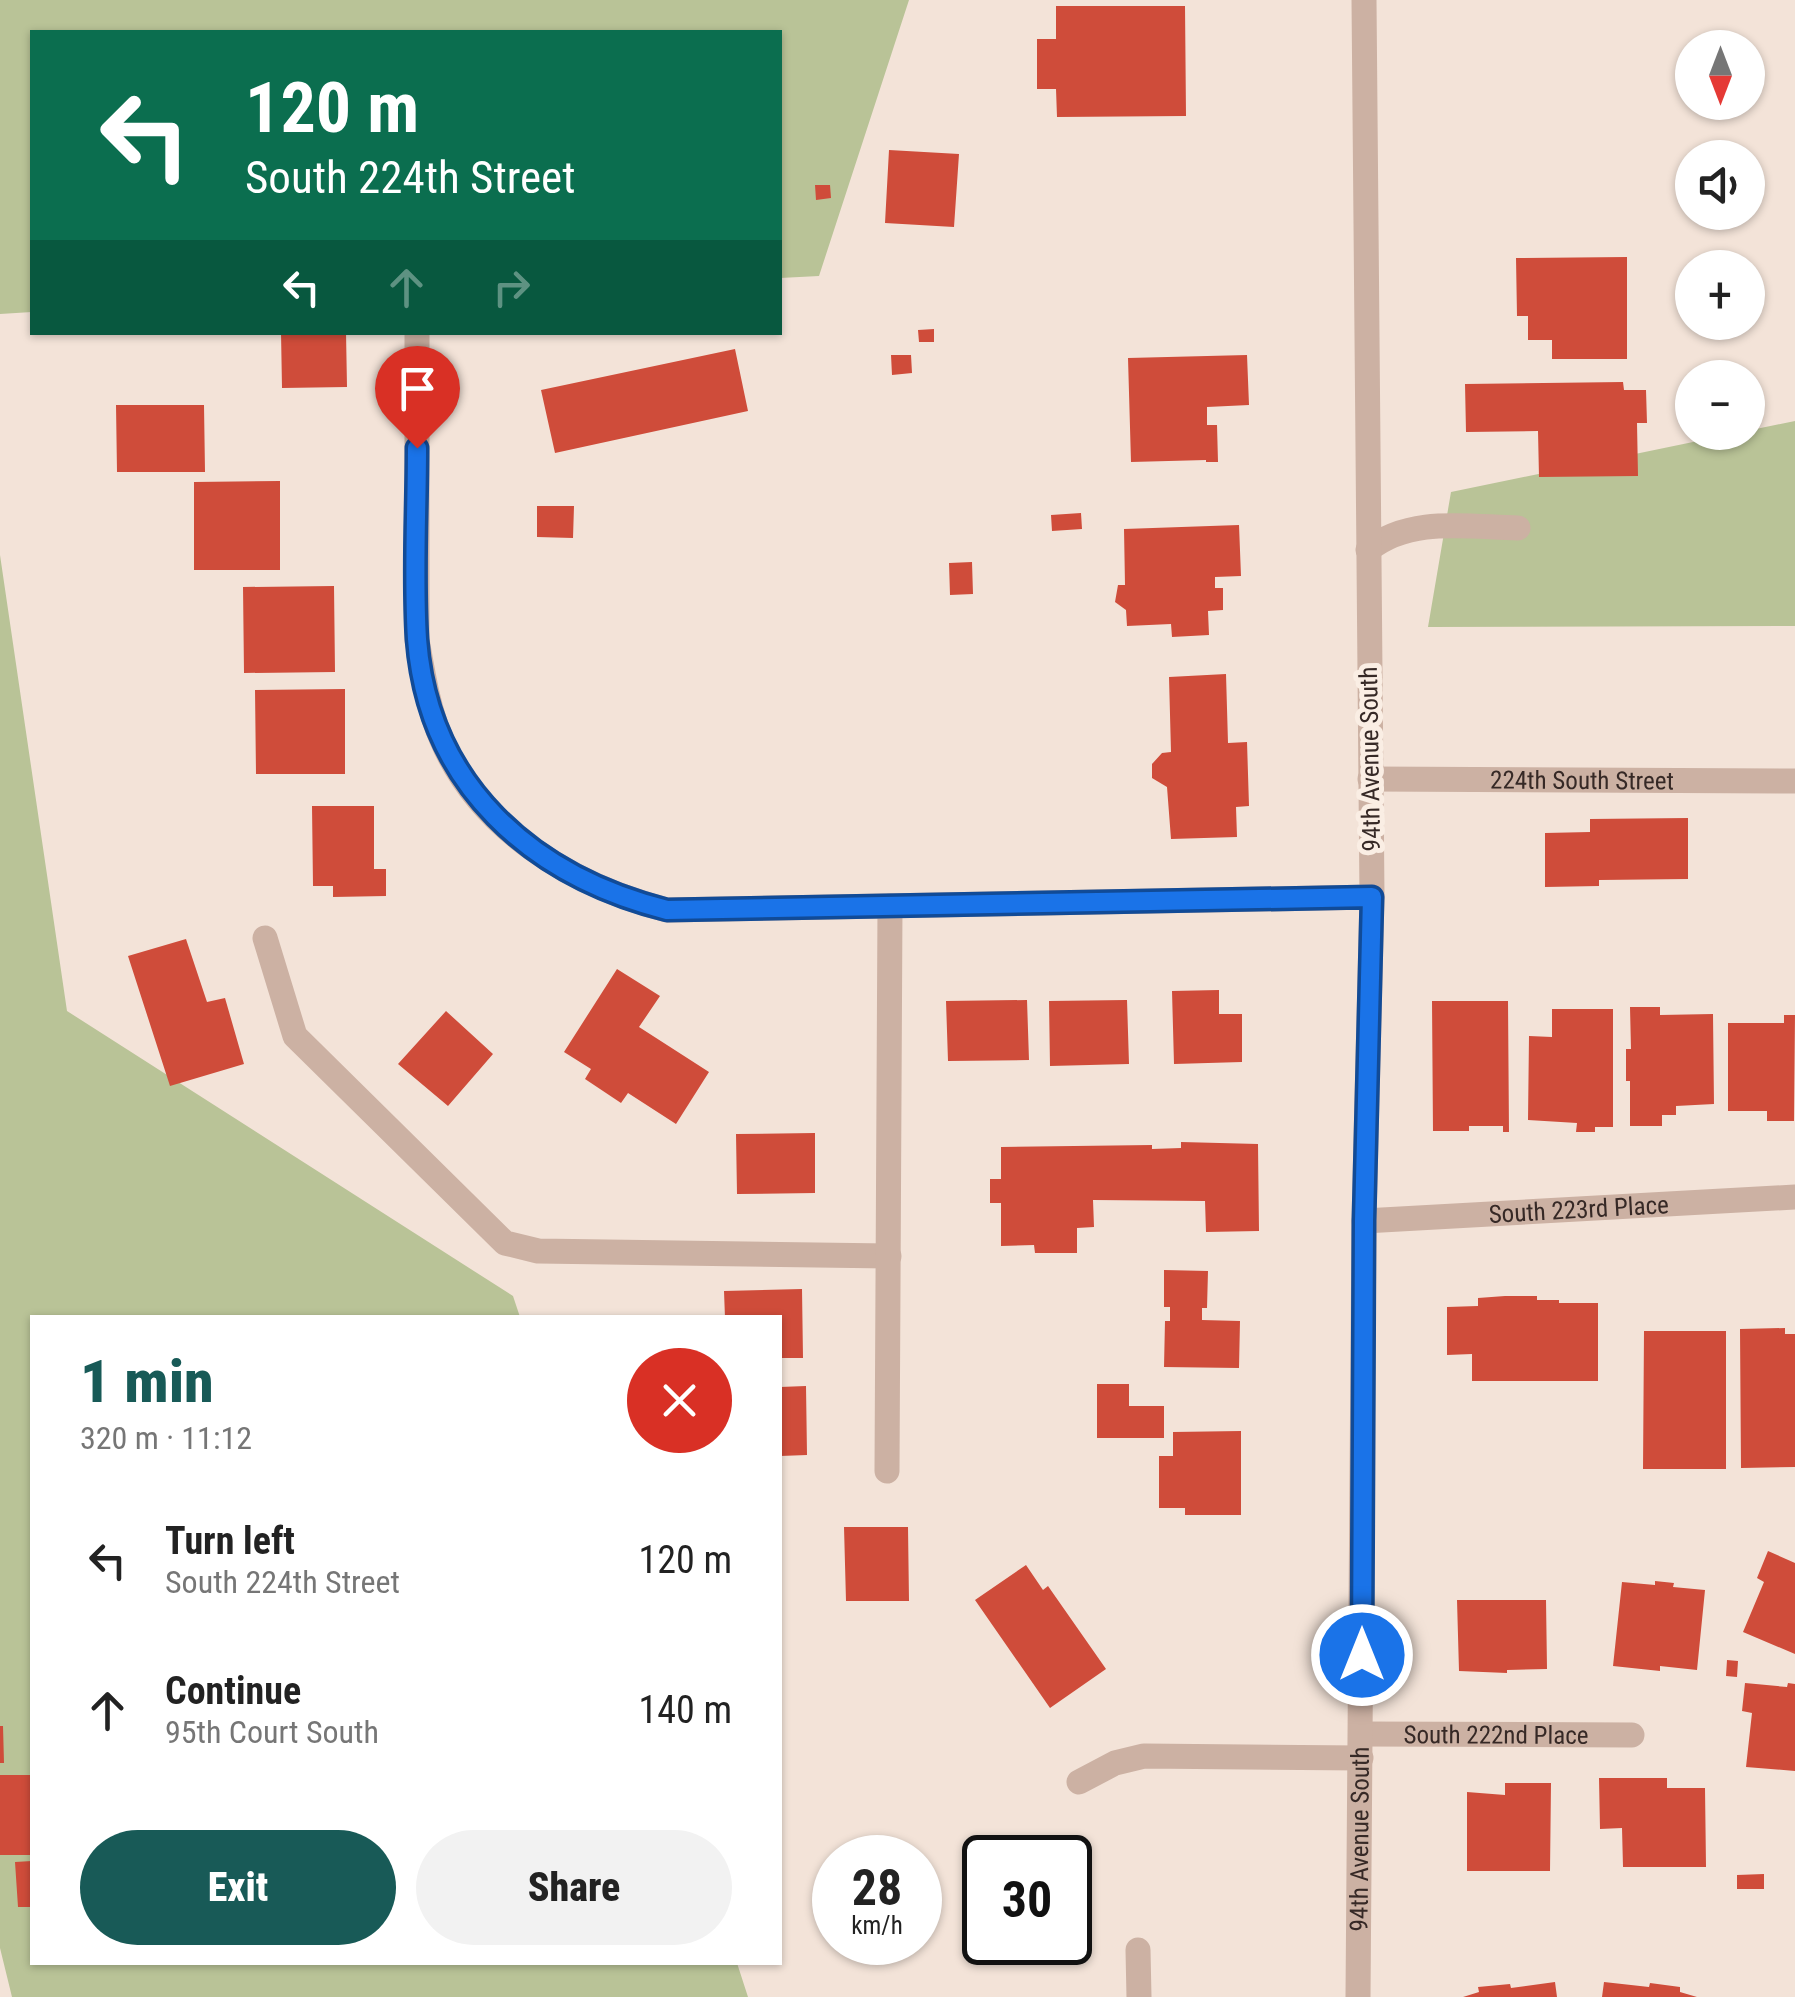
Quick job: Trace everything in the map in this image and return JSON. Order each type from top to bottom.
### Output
[{"type":"street","name":"94th Avenue South","points":[[1358,1997],[1364,1221],[1372,897],[1364,0]]},
{"type":"street","points":[[417,335],[417,640],[425,684],[441,739],[469,786],[514,837],[618,897],[667,910],[1372,897]]},
{"type":"street","points":[[1368,550],[1385,537],[1421,527],[1518,528]]},
{"type":"street","name":"224th South Street","points":[[1370,780],[1795,780]]},
{"type":"street","points":[[888,1471],[890,906]]},
{"type":"street","points":[[264,938],[295,1036],[504,1243],[538,1251],[889,1256]]},
{"type":"street","name":"South 223rd Place","points":[[1364,1221],[1795,1197]]},
{"type":"street","name":"South 222nd Place","points":[[1079,1782],[1115,1763],[1144,1756],[1632,1735]]},
{"type":"street","points":[[1138,1950],[1139,1997]]},
{"type":"green space","points":[[0,0],[909,0],[819,276],[782,278],[782,30],[30,30],[30,312],[0,314]]},
{"type":"green space","points":[[1795,421],[1795,626],[1428,627],[1451,492],[1675,446],[1675,450],[1765,450],[1765,427]]},
{"type":"green space","points":[[0,555],[67,1011],[513,1296],[519,1315],[30,1315],[30,1965],[738,1965],[748,1997],[12,1997],[0,1948]]},
{"type":"building","points":[[1056,6],[1185,6],[1186,116],[1057,117],[1056,89],[1037,89],[1037,39],[1056,39]]},
{"type":"building","points":[[889,150],[959,154],[954,227],[885,223]]},
{"type":"building","points":[[815,185],[830,185],[831,198],[816,200]]},
{"type":"building","points":[[1627,257],[1627,359],[1552,359],[1552,340],[1528,340],[1528,316],[1517,316],[1516,258]]},
{"type":"building","points":[[934,329],[934,342],[919,342],[918,330]]},
{"type":"building","points":[[281,335],[346,335],[347,387],[282,388]]},
{"type":"building","points":[[735,349],[748,411],[555,453],[541,390]]},
{"type":"building","points":[[891,355],[911,355],[912,373],[892,375]]},
{"type":"building","points":[[1247,355],[1249,405],[1207,407],[1207,425],[1217,425],[1218,462],[1131,462],[1128,358]]},
{"type":"building","points":[[1623,382],[1624,390],[1646,390],[1647,423],[1637,423],[1638,476],[1539,477],[1538,431],[1466,432],[1465,384]]},
{"type":"building","points":[[116,405],[204,405],[205,472],[117,472]]},
{"type":"building","points":[[280,481],[280,570],[194,570],[194,482]]},
{"type":"building","points":[[537,506],[574,506],[573,538],[537,537]]},
{"type":"building","points":[[1081,513],[1082,529],[1052,531],[1051,515]]},
{"type":"building","points":[[1239,525],[1241,576],[1215,577],[1215,588],[1223,588],[1223,610],[1208,611],[1209,635],[1172,637],[1171,624],[1127,626],[1126,610],[1115,602],[1118,585],[1125,585],[1124,529]]},
{"type":"building","points":[[972,562],[973,594],[950,595],[949,563]]},
{"type":"building","points":[[334,586],[335,672],[244,673],[243,587]]},
{"type":"building","points":[[1226,674],[1228,743],[1247,742],[1249,806],[1236,807],[1237,837],[1171,839],[1167,787],[1152,778],[1152,764],[1162,753],[1171,752],[1169,677]]},
{"type":"building","points":[[345,689],[345,774],[256,774],[255,690]]},
{"type":"building","points":[[312,806],[374,806],[374,869],[386,869],[386,896],[333,897],[333,886],[313,886]]},
{"type":"building","points":[[1688,818],[1688,879],[1599,880],[1599,886],[1545,887],[1545,833],[1590,832],[1590,819]]},
{"type":"building","points":[[186,939],[207,1002],[225,998],[244,1064],[170,1086],[128,956]]},
{"type":"building","points":[[617,969],[660,996],[639,1027],[709,1072],[676,1124],[628,1093],[621,1103],[585,1079],[591,1069],[564,1052]]},
{"type":"building","points":[[1219,990],[1219,1014],[1242,1014],[1242,1062],[1174,1064],[1172,991]]},
{"type":"building","points":[[1027,1000],[1029,1060],[948,1061],[946,1001]]},
{"type":"building","points":[[1127,1000],[1129,1064],[1050,1066],[1049,1001]]},
{"type":"building","points":[[1432,1001],[1508,1001],[1509,1132],[1503,1132],[1503,1126],[1433,1131]]},
{"type":"building","points":[[1630,1007],[1660,1007],[1660,1015],[1713,1014],[1714,1104],[1676,1106],[1676,1115],[1662,1115],[1662,1126],[1630,1126],[1626,1049],[1631,1049]]},
{"type":"building","points":[[1552,1009],[1613,1009],[1613,1127],[1576,1132],[1577,1123],[1528,1120],[1529,1036],[1552,1037]]},
{"type":"building","points":[[446,1011],[493,1054],[448,1106],[398,1064]]},
{"type":"building","points":[[1784,1015],[1795,1015],[1794,1121],[1767,1121],[1767,1111],[1728,1111],[1728,1023],[1784,1023]]},
{"type":"building","points":[[815,1133],[815,1193],[737,1194],[736,1134]]},
{"type":"building","points":[[1181,1142],[1258,1144],[1259,1231],[1206,1232],[1205,1201],[1093,1200],[1094,1227],[1077,1228],[1077,1253],[1035,1253],[1034,1245],[1001,1246],[1001,1203],[990,1203],[990,1179],[1001,1179],[1001,1147],[1152,1145],[1152,1149],[1181,1148]]},
{"type":"building","points":[[1164,1270],[1208,1271],[1207,1308],[1202,1308],[1202,1320],[1240,1321],[1239,1368],[1164,1367],[1165,1321],[1170,1321],[1170,1307],[1164,1307]]},
{"type":"building","points":[[802,1289],[803,1358],[782,1358],[782,1315],[725,1315],[724,1291]]},
{"type":"building","points":[[1505,1296],[1598,1303],[1598,1381],[1472,1381],[1472,1354],[1447,1355],[1447,1307],[1478,1306],[1478,1298]]},
{"type":"building","points":[[1785,1328],[1785,1334],[1795,1334],[1795,1467],[1741,1468],[1740,1329]]},
{"type":"building","points":[[1644,1331],[1726,1331],[1726,1469],[1643,1469]]},
{"type":"building","points":[[1097,1384],[1129,1384],[1129,1406],[1164,1406],[1164,1438],[1097,1438]]},
{"type":"building","points":[[806,1386],[807,1455],[782,1456],[782,1387]]},
{"type":"building","points":[[1241,1431],[1241,1515],[1185,1515],[1185,1508],[1159,1508],[1159,1456],[1173,1456],[1173,1432]]},
{"type":"building","points":[[844,1527],[908,1527],[909,1601],[846,1601]]},
{"type":"building","points":[[1768,1551],[1795,1563],[1795,1654],[1743,1632],[1764,1582],[1757,1578]]},
{"type":"building","points":[[1026,1565],[1043,1590],[1048,1586],[1106,1669],[1050,1708],[975,1600]]},
{"type":"building","points":[[1655,1581],[1705,1590],[1697,1670],[1613,1666],[1622,1582],[1655,1585]]},
{"type":"building","points":[[1457,1600],[1546,1600],[1547,1669],[1507,1673],[1459,1671]]},
{"type":"building","points":[[1727,1660],[1738,1661],[1737,1677],[1726,1676]]},
{"type":"building","points":[[1745,1683],[1787,1687],[1788,1683],[1795,1684],[1795,1771],[1746,1767],[1752,1713],[1742,1711]]},
{"type":"building","points":[[3,1726],[4,1763],[0,1763]]},
{"type":"building","points":[[0,1775],[30,1775],[30,1855],[0,1855]]},
{"type":"building","points":[[1599,1778],[1667,1778],[1667,1788],[1705,1788],[1706,1867],[1623,1867],[1622,1828],[1600,1829]]},
{"type":"building","points":[[1505,1783],[1551,1783],[1550,1871],[1467,1871],[1467,1792],[1505,1795]]},
{"type":"building","points":[[30,1861],[30,1907],[18,1907],[15,1862]]},
{"type":"building","points":[[1764,1874],[1764,1889],[1737,1889],[1737,1875]]},
{"type":"building","points":[[1555,1982],[1557,1997],[1463,1997],[1479,1992],[1478,1987],[1510,1984],[1511,1988]]},
{"type":"building","points":[[1604,1982],[1680,1987],[1680,1992],[1697,1997],[1602,1997]]},
{"type":"route","points":[[417,448],[417,640],[441,739],[469,786],[514,837],[563,869],[618,897],[667,910],[1372,897],[1364,1221],[1362,1655]]}]
